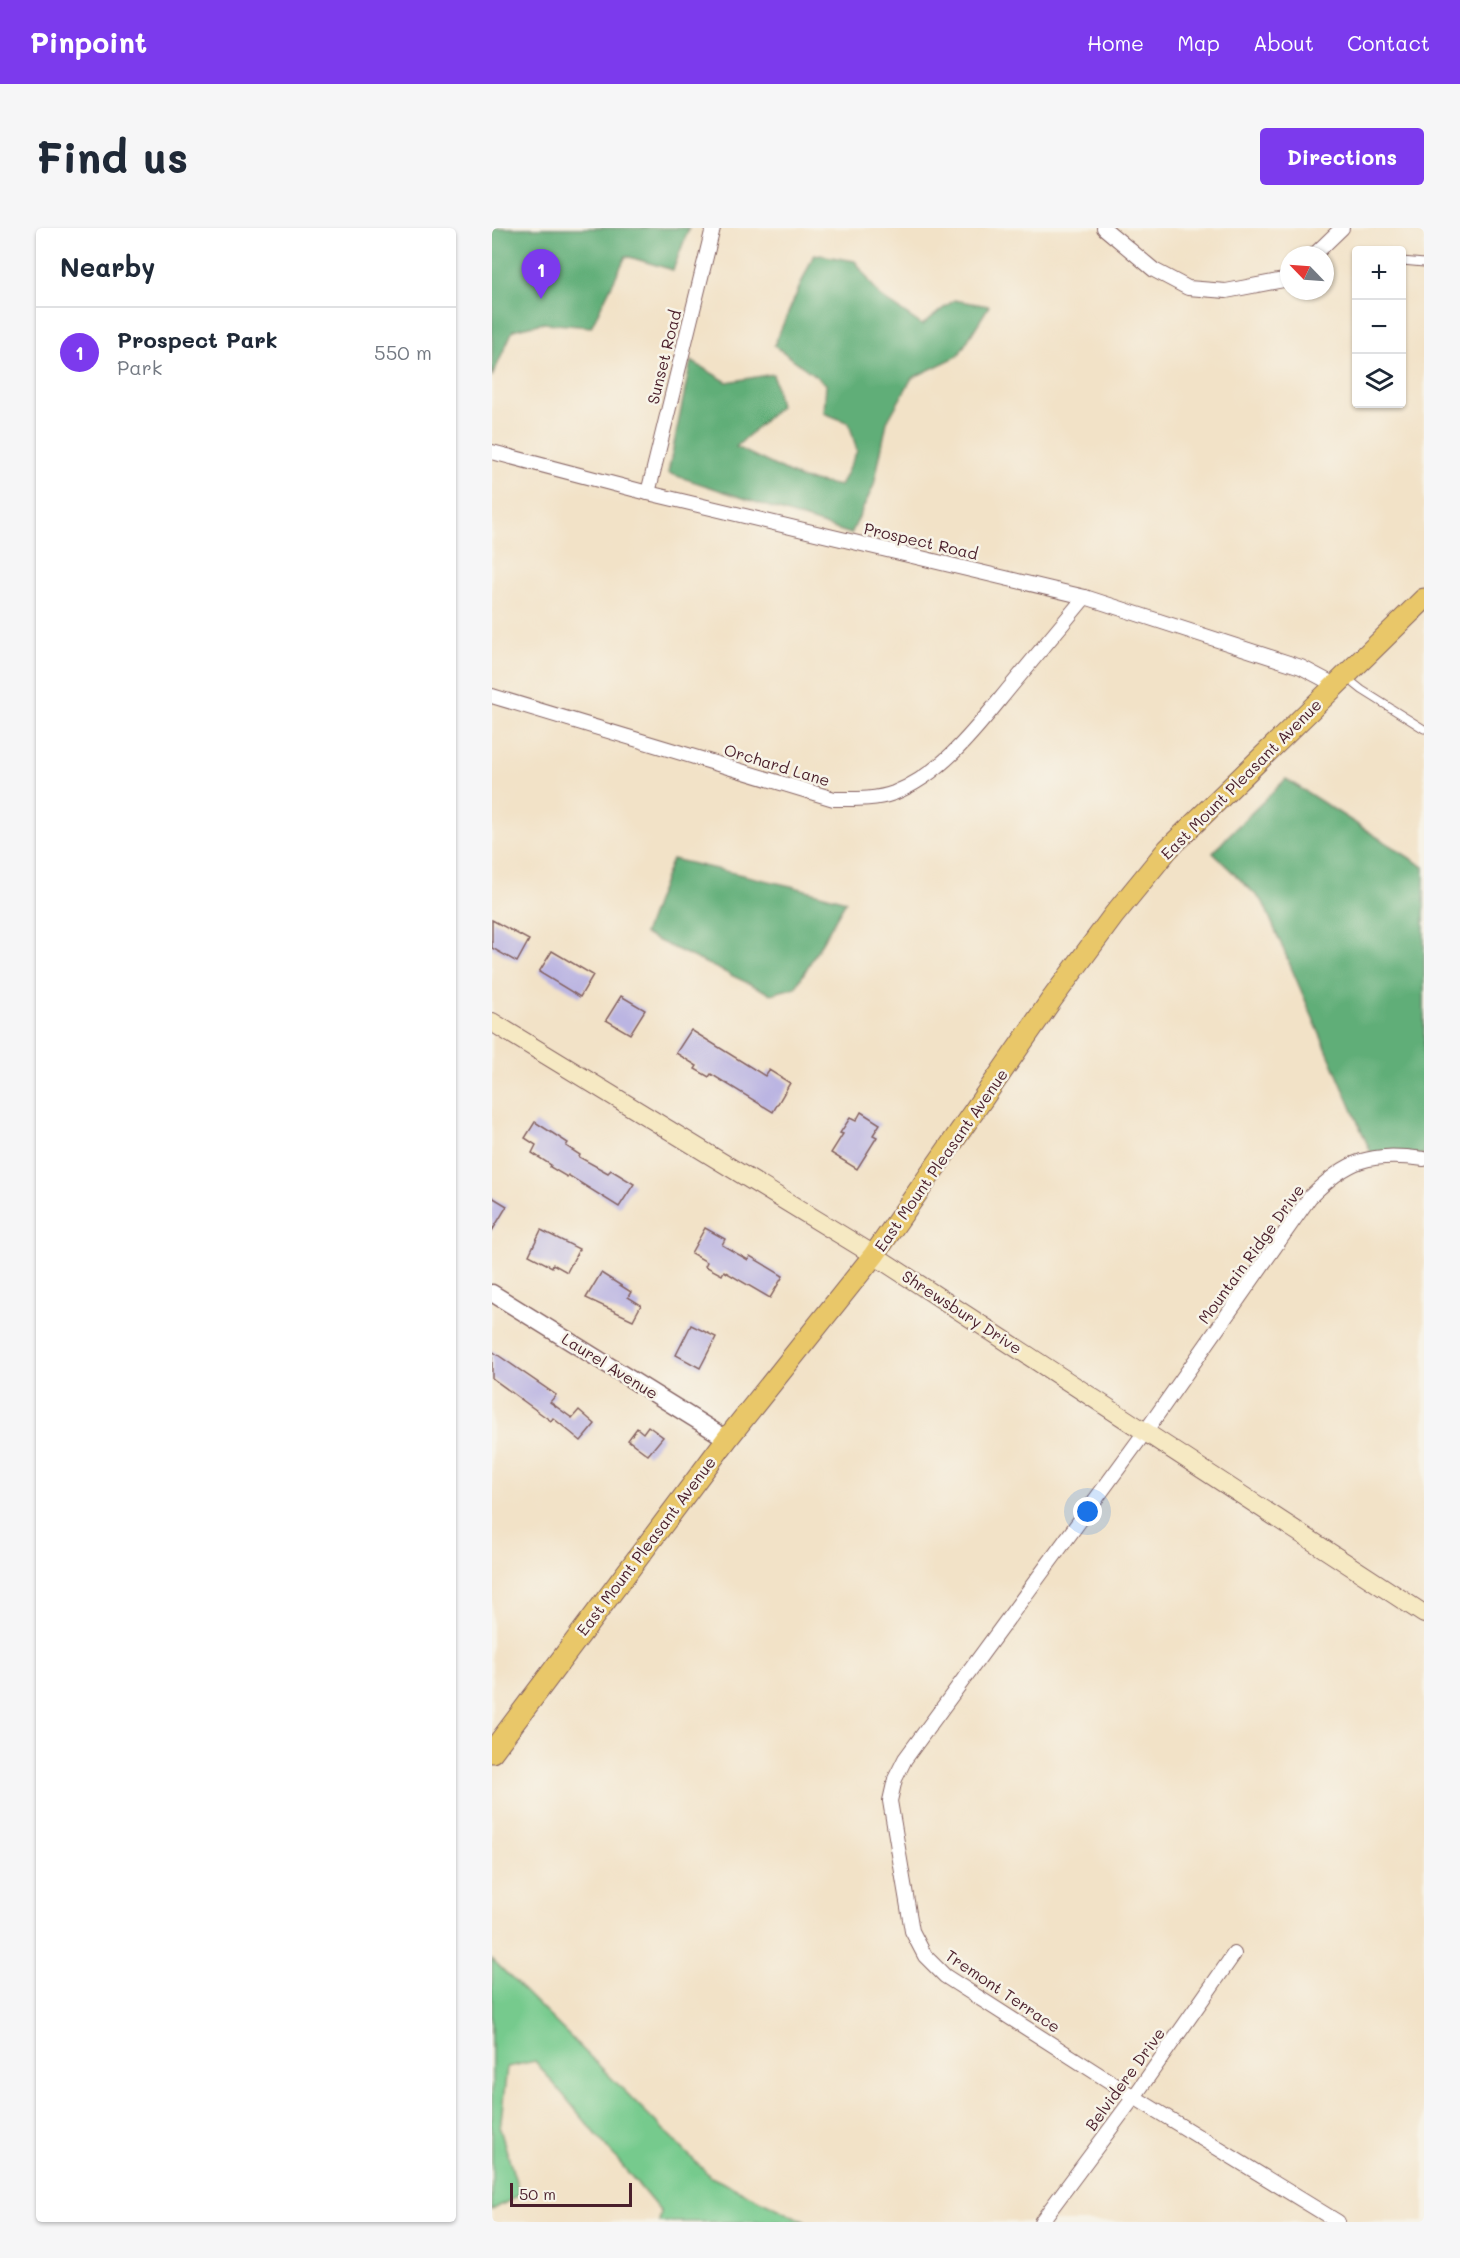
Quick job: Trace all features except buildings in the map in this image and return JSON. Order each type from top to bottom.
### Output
[{"type":"main road","name":"East Mount Pleasant Avenue","points":[[492,1752],[727,1439],[874,1255],[1052,999],[1120,907],[1168,849],[1424,599]]},
{"type":"main road","name":"Shrewsbury Drive","points":[[492,1022],[874,1255],[1424,1614]]},
{"type":"street","name":"Sunset Road","points":[[648,493],[713,228]]},
{"type":"street","points":[[1104,228],[1154,270],[1188,288],[1226,291],[1280,281]]},
{"type":"street","points":[[1323,246],[1342,228]]},
{"type":"street","name":"Prospect Road","points":[[492,452],[648,493],[1085,597],[1340,681]]},
{"type":"street","name":"Orchard Lane","points":[[492,696],[834,799],[866,799],[891,794],[933,771],[970,736],[1085,597]]},
{"type":"street","name":"Mountain Ridge Drive","points":[[1145,1432],[1310,1197],[1330,1177],[1351,1165],[1373,1158],[1396,1155],[1424,1159]]},
{"type":"street","name":"Laurel Avenue","points":[[492,1293],[727,1439]]},
{"type":"street","name":"Tremont Terrace","points":[[1145,1432],[905,1760],[895,1779],[890,1801],[912,1931],[925,1956],[945,1976],[1134,2097],[1338,2222]]},
{"type":"street","name":"Belvidere Drive","points":[[1041,2222],[1134,2097],[1234,1954]]},
{"type":"lane","points":[[1406,261],[1424,263]]},
{"type":"lane","points":[[1340,681],[1362,690],[1424,729]]},
{"type":"green space","points":[[492,228],[689,228],[673,270],[626,256],[591,327],[543,323],[513,330],[492,377]]},
{"type":"green space","points":[[814,254],[855,261],[880,296],[922,325],[954,300],[989,306],[958,356],[912,378],[887,422],[874,485],[851,534],[668,473],[691,361],[727,382],[773,374],[780,406],[736,447],[802,479],[840,486],[857,451],[849,423],[824,413],[826,384],[774,345]]},
{"type":"green space","points":[[1286,779],[1424,867],[1424,1155],[1371,1153],[1263,902],[1213,853]]},
{"type":"green space","points":[[672,859],[846,901],[796,987],[771,994],[644,934]]},
{"type":"green space","points":[[492,1959],[711,2177],[806,2222],[659,2222],[661,2212],[535,2061],[507,2067],[500,2129],[520,2195],[492,2210]]},
{"type":"place","name":"Prospect Park","points":[[541,299]]}]
